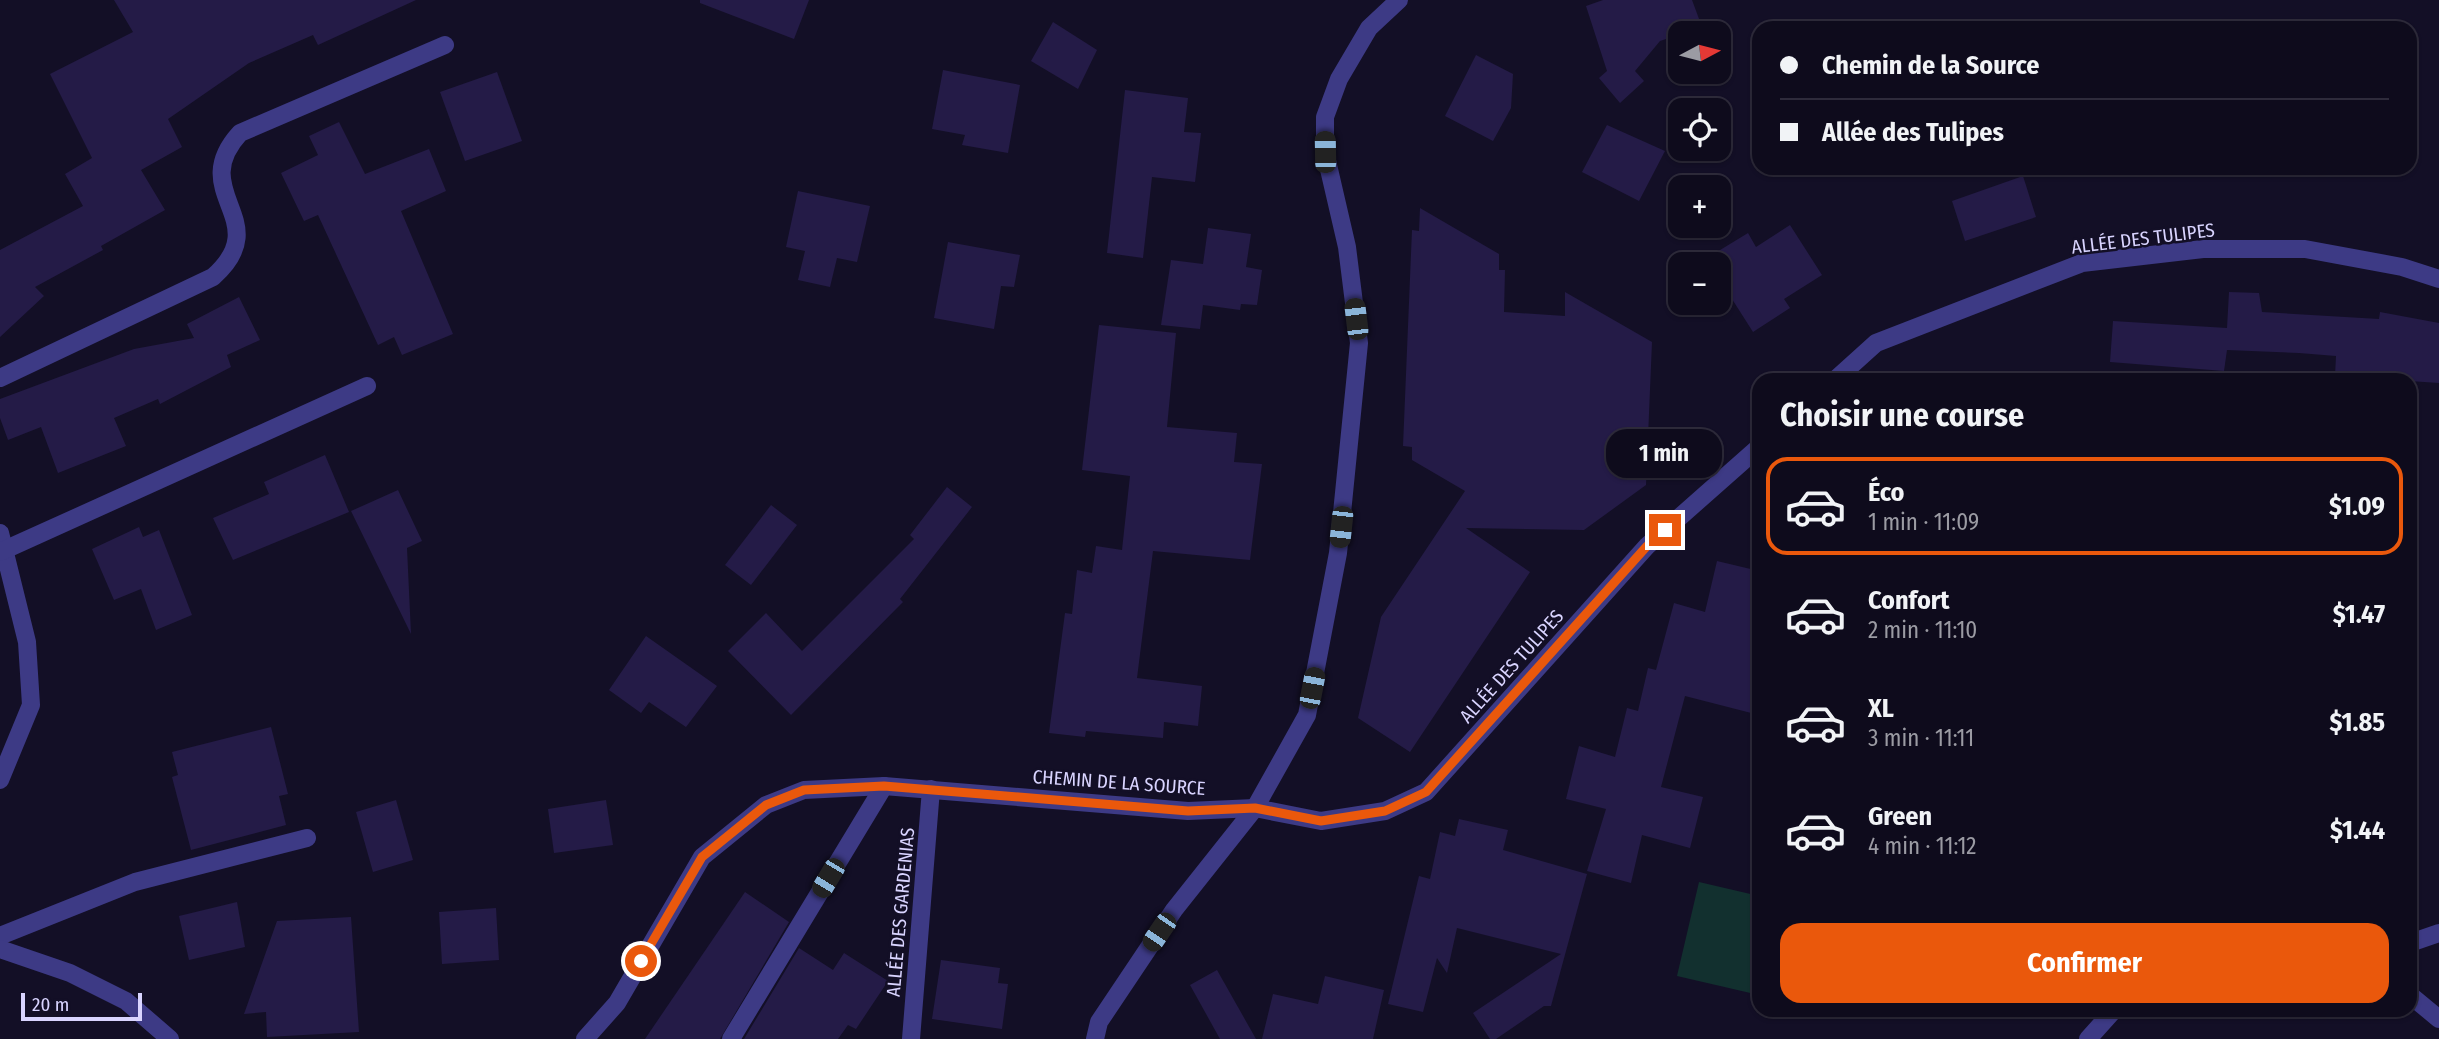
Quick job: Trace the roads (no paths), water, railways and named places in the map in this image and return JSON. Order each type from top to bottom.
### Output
[{"type":"street","points":[[1095,1039],[1099,1022],[1174,910],[1255,808],[1307,715],[1338,553],[1359,343],[1348,247],[1325,152],[1325,117],[1339,79],[1369,28],[1399,0]]},
{"type":"street","points":[[0,378],[213,277],[224,266],[234,250],[238,232],[236,218],[220,185],[221,165],[227,147],[240,133],[445,45]]},
{"type":"street","name":"ALLÉE DES TULIPES","points":[[1843,373],[1876,343],[2082,264],[2203,248],[2305,249],[2402,267],[2439,279]]},
{"type":"street","points":[[3,551],[367,386]]},
{"type":"street","name":"ALLÉE DES TULIPES","points":[[1255,808],[1321,821],[1385,811],[1426,792],[1647,546],[1752,453]]},
{"type":"street","points":[[0,533],[27,642],[31,705],[0,780]]},
{"type":"street","points":[[731,1039],[884,786]]},
{"type":"street","name":"CHEMIN DE LA SOURCE","points":[[585,1039],[617,1003],[702,857],[745,819],[766,805],[804,790],[884,786],[1188,811],[1255,808]]},
{"type":"street","name":"ALLÉE DES GARDENIAS","points":[[911,1039],[931,789]]},
{"type":"street","points":[[0,936],[135,882],[307,838]]},
{"type":"street","points":[[2417,941],[2439,933]]},
{"type":"street","points":[[0,948],[70,973],[126,1001],[170,1039]]},
{"type":"street","points":[[2417,1001],[2439,1019]]},
{"type":"street","points":[[2088,1039],[2108,1017]]}]
